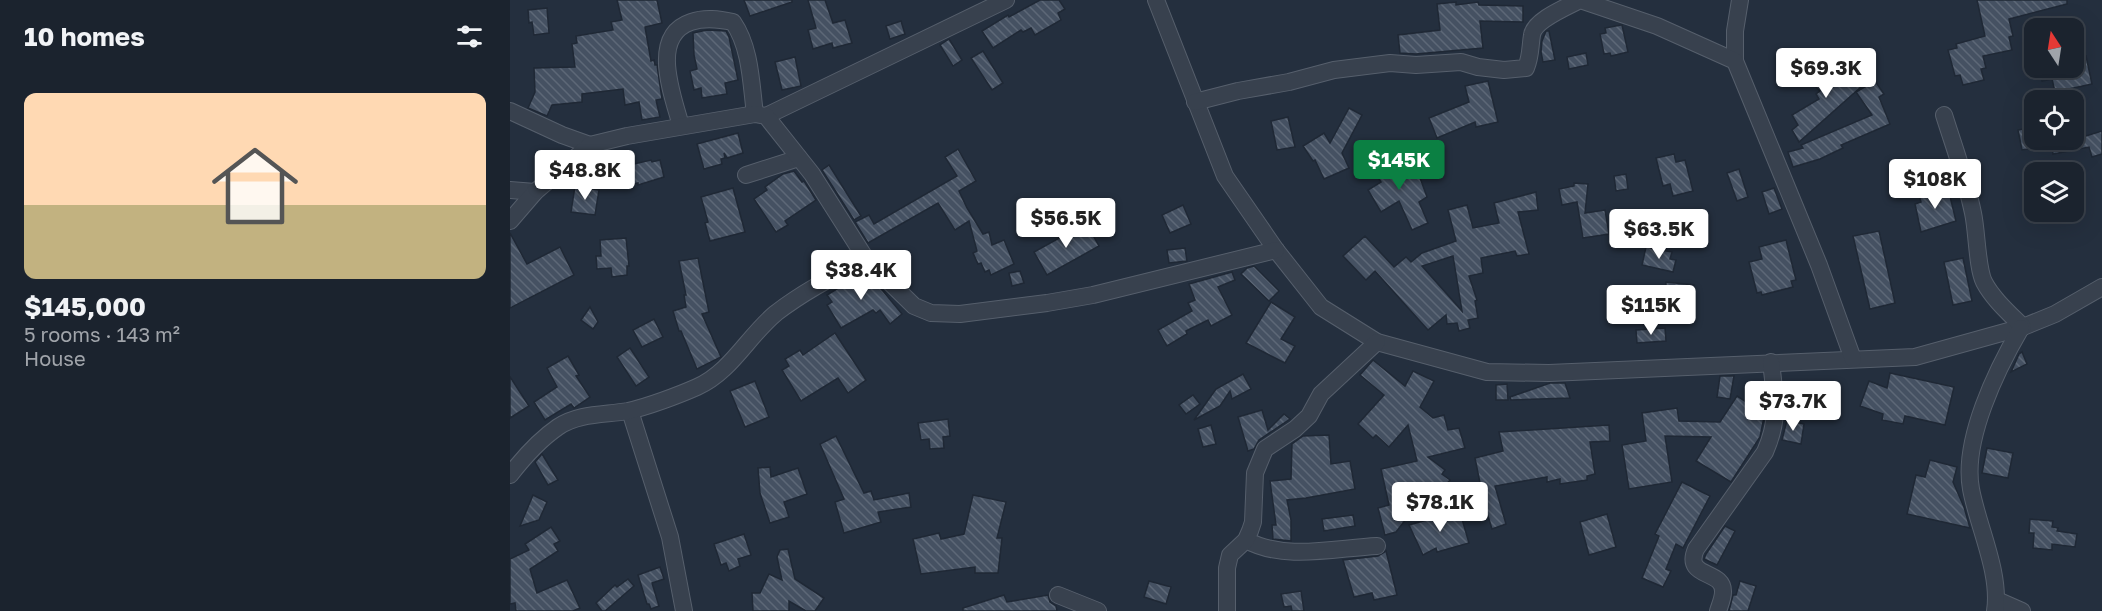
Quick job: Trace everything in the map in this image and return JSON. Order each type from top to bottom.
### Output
[{"type":"street","points":[[510,221],[535,192],[590,145],[681,126],[760,115],[1006,0]]},
{"type":"street","points":[[1156,0],[1225,176],[1276,250],[1321,307],[1377,342],[1487,372],[1549,373],[1915,357],[2022,328],[2055,314],[2102,287]]},
{"type":"street","points":[[1195,102],[1334,70],[1390,63],[1461,62],[1478,67],[1519,70],[1526,68],[1530,58],[1532,32],[1537,24],[1580,0],[1657,26],[1735,61]]},
{"type":"street","points":[[1740,0],[1735,32],[1735,61],[1819,265],[1853,359]]},
{"type":"street","points":[[681,126],[668,69],[668,47],[675,30],[699,19],[720,19],[733,22],[740,33],[760,115],[812,174],[866,259],[914,306],[931,314],[960,314],[1093,295],[1276,250]]},
{"type":"street","points":[[510,111],[590,145]]},
{"type":"street","points":[[1944,115],[1967,185],[1977,235],[1980,272],[1997,300],[2022,328]]},
{"type":"street","points":[[746,175],[799,158]]},
{"type":"street","points":[[510,190],[535,192]]},
{"type":"street","points":[[510,475],[537,444],[560,426],[586,416],[630,411],[697,387],[712,379],[776,314],[866,259]]},
{"type":"street","points":[[2022,328],[2000,364],[1983,411],[1969,461],[1971,488],[1991,567],[1996,606],[2022,611]]},
{"type":"street","points":[[1227,611],[1227,568],[1230,555],[1246,540],[1252,522],[1255,473],[1265,448],[1295,429],[1309,416],[1321,394],[1377,342]]},
{"type":"street","points":[[1718,611],[1723,593],[1722,586],[1719,581],[1698,569],[1693,564],[1692,557],[1765,452],[1776,416],[1771,362]]},
{"type":"street","points":[[630,411],[670,537],[684,611]]},
{"type":"street","points":[[1246,540],[1259,548],[1299,551],[1377,546]]},
{"type":"street","points":[[1058,595],[1098,611]]},
{"type":"building","points":[[617,0],[657,0],[662,23],[645,27],[651,61],[654,60],[657,65],[662,99],[656,100],[660,117],[642,120],[639,102],[625,105],[623,89],[582,94],[582,102],[552,105],[547,116],[528,108],[535,92],[534,68],[575,67],[572,44],[577,43],[576,36],[613,30],[611,22],[622,20]]},
{"type":"building","points":[[744,0],[792,0],[792,2],[750,16]]},
{"type":"building","points":[[808,0],[825,0],[833,23],[845,20],[852,43],[833,48],[832,43],[813,49],[808,30],[816,28]]},
{"type":"building","points":[[1040,0],[1059,0],[1065,9],[1058,13],[1061,20],[1035,35],[1031,28],[1023,32],[1021,30],[993,48],[982,31],[1008,15],[1009,17]]},
{"type":"building","points":[[1977,0],[2067,0],[2067,4],[2009,19],[2013,36],[2009,37],[2012,50],[1983,56],[1986,68],[1981,69],[1984,80],[1963,85],[1960,75],[1955,76],[1948,50],[1957,48],[1956,44],[1985,36]]},
{"type":"building","points":[[1456,2],[1456,5],[1478,2],[1479,5],[1523,6],[1523,22],[1480,21],[1483,48],[1416,54],[1400,53],[1398,35],[1440,30],[1437,4]]},
{"type":"building","points":[[547,8],[549,33],[534,35],[532,22],[529,23],[528,10]]},
{"type":"building","points":[[901,21],[905,34],[890,39],[886,26]]},
{"type":"building","points":[[1622,25],[1628,52],[1611,56],[1610,53],[1604,54],[1600,34],[1606,33],[1605,28]]},
{"type":"building","points":[[707,30],[726,31],[738,80],[725,83],[727,94],[702,98],[701,88],[694,90],[690,71],[697,69],[693,33]]},
{"type":"building","points":[[1546,31],[1549,31],[1555,60],[1543,62],[1542,41]]},
{"type":"building","points":[[949,39],[962,60],[953,66],[940,45]]},
{"type":"building","points":[[983,51],[1003,83],[992,90],[971,58]]},
{"type":"building","points":[[1586,53],[1588,65],[1569,69],[1567,57]]},
{"type":"building","points":[[2084,56],[2086,56],[2092,84],[2055,90],[2052,79],[2042,81],[2041,78],[2084,78]]},
{"type":"building","points":[[795,57],[801,86],[782,90],[775,62]]},
{"type":"building","points":[[1834,61],[1839,67],[1842,64],[1862,86],[1799,142],[1792,130],[1798,125],[1792,115],[1819,99],[1816,94],[1820,91],[1816,87],[1823,81],[1817,73]]},
{"type":"building","points":[[1488,81],[1498,122],[1476,127],[1475,122],[1437,138],[1429,118],[1469,102],[1465,86]]},
{"type":"building","points":[[1875,81],[1884,94],[1879,97],[1890,124],[1841,145],[1843,148],[1820,159],[1793,167],[1788,152],[1803,148],[1801,145],[1872,115],[1856,92]]},
{"type":"building","points":[[1349,108],[1362,115],[1342,153],[1349,168],[1324,179],[1315,160],[1313,161],[1303,146],[1324,133],[1330,143]]},
{"type":"building","points":[[1288,117],[1295,147],[1277,150],[1271,121]]},
{"type":"building","points":[[2024,129],[2024,150],[2022,150],[2018,130]]},
{"type":"building","points":[[2102,131],[2102,154],[2092,157],[2089,147],[2084,148],[2084,137]]},
{"type":"building","points":[[738,133],[743,153],[727,158],[724,153],[725,158],[721,159],[722,164],[704,169],[697,144]]},
{"type":"building","points":[[958,149],[976,181],[959,191],[967,208],[983,234],[989,232],[992,245],[1004,240],[1014,264],[991,275],[989,270],[985,272],[981,263],[978,264],[973,253],[977,251],[969,221],[955,230],[938,203],[868,243],[855,222],[869,215],[874,224],[957,176],[945,157]]},
{"type":"building","points":[[2052,150],[2074,150],[2053,154]]},
{"type":"building","points":[[1382,152],[1397,174],[1411,168],[1414,177],[1419,175],[1427,197],[1419,202],[1428,223],[1412,230],[1399,201],[1381,212],[1368,190],[1381,182],[1368,162]]},
{"type":"building","points":[[1674,154],[1676,162],[1685,160],[1693,191],[1673,196],[1670,184],[1663,186],[1656,158]]},
{"type":"building","points":[[651,160],[652,162],[660,160],[664,177],[638,185],[638,183],[629,185],[625,166]]},
{"type":"building","points":[[829,165],[861,216],[854,220],[822,170]]},
{"type":"building","points":[[1739,169],[1748,197],[1737,201],[1727,173]]},
{"type":"building","points":[[794,171],[802,182],[804,181],[816,200],[785,221],[788,225],[776,232],[754,199],[767,190],[765,187],[783,174]]},
{"type":"building","points":[[1626,174],[1628,189],[1616,191],[1614,176]]},
{"type":"building","points":[[1574,183],[1588,184],[1585,213],[1605,210],[1609,234],[1583,238],[1577,202],[1562,205],[1559,189],[1574,186]]},
{"type":"building","points":[[575,186],[599,190],[595,215],[571,212]]},
{"type":"building","points":[[733,188],[745,232],[710,241],[705,223],[708,222],[701,197]]},
{"type":"building","points":[[1774,188],[1782,209],[1769,214],[1762,192]]},
{"type":"building","points":[[1948,188],[1956,221],[1921,232],[1915,204],[1921,202],[1919,195]]},
{"type":"building","points":[[1536,192],[1538,210],[1518,212],[1529,254],[1517,256],[1515,251],[1481,258],[1483,273],[1469,276],[1477,300],[1475,301],[1478,318],[1468,320],[1470,328],[1459,331],[1457,323],[1447,324],[1446,315],[1428,330],[1375,271],[1366,280],[1343,256],[1365,236],[1394,267],[1406,257],[1411,262],[1422,253],[1456,241],[1448,210],[1467,205],[1473,228],[1499,223],[1494,203]],"holes":[[[1453,256],[1462,311],[1422,266]]]},
{"type":"building","points":[[1183,205],[1191,224],[1170,233],[1162,215]]},
{"type":"building","points":[[1086,223],[1099,246],[1047,275],[1034,252]]},
{"type":"building","points":[[1879,231],[1895,303],[1870,309],[1853,236]]},
{"type":"building","points":[[510,233],[527,264],[560,247],[574,275],[510,308]]},
{"type":"building","points":[[626,238],[629,266],[627,266],[627,275],[612,277],[611,268],[597,269],[596,256],[601,256],[600,240]]},
{"type":"building","points":[[1786,240],[1796,280],[1791,281],[1793,287],[1762,295],[1761,292],[1757,293],[1749,262],[1762,259],[1759,247]]},
{"type":"building","points":[[1646,247],[1672,252],[1670,259],[1676,260],[1673,272],[1642,265]]},
{"type":"building","points":[[1185,248],[1187,261],[1169,263],[1167,250]]},
{"type":"building","points":[[698,258],[709,312],[702,314],[721,357],[697,369],[681,331],[679,331],[673,311],[686,307],[684,295],[686,295],[679,261]]},
{"type":"building","points":[[1963,258],[1972,301],[1953,305],[1944,262]]},
{"type":"building","points":[[1254,266],[1279,291],[1269,301],[1241,274],[1247,268]]},
{"type":"building","points":[[1020,271],[1024,283],[1012,286],[1009,273]]},
{"type":"building","points":[[864,272],[902,314],[890,324],[880,310],[876,313],[873,310],[841,328],[827,305],[832,302],[827,295]]},
{"type":"building","points":[[1232,272],[1235,280],[1218,287],[1232,315],[1211,326],[1208,320],[1186,331],[1187,334],[1167,346],[1158,330],[1192,311],[1188,303],[1195,300],[1189,284]]},
{"type":"building","points":[[1666,282],[1694,285],[1692,301],[1682,300],[1682,308],[1665,306]]},
{"type":"building","points":[[1271,302],[1295,317],[1281,339],[1295,346],[1285,363],[1246,343]]},
{"type":"building","points":[[590,307],[598,322],[593,329],[581,320]]},
{"type":"building","points":[[654,319],[663,337],[642,347],[633,330]]},
{"type":"building","points":[[1665,328],[1666,341],[1637,343],[1636,330]]},
{"type":"building","points":[[835,333],[866,380],[848,393],[838,378],[801,401],[782,370],[789,366],[785,359],[800,350],[803,355]]},
{"type":"building","points":[[630,348],[649,377],[636,386],[617,357]]},
{"type":"building","points":[[2022,352],[2027,364],[2011,372],[2019,354]]},
{"type":"building","points":[[568,356],[579,375],[576,376],[590,397],[574,408],[571,404],[545,420],[534,402],[557,387],[547,368]]},
{"type":"building","points":[[1373,360],[1405,386],[1413,371],[1434,381],[1420,407],[1433,418],[1444,415],[1448,430],[1459,428],[1465,448],[1428,457],[1445,470],[1442,474],[1450,480],[1438,494],[1430,488],[1396,532],[1385,535],[1378,508],[1389,505],[1381,469],[1417,461],[1408,425],[1389,447],[1376,435],[1373,438],[1358,424],[1384,395],[1360,375]]},
{"type":"building","points":[[1890,373],[1954,387],[1945,425],[1905,416],[1903,424],[1882,420],[1883,414],[1860,406],[1869,381],[1887,388]]},
{"type":"building","points":[[1243,374],[1251,389],[1232,399],[1230,391],[1220,406],[1194,420],[1216,389]]},
{"type":"building","points":[[1720,376],[1734,376],[1730,399],[1717,397]]},
{"type":"building","points":[[510,377],[529,406],[510,418]]},
{"type":"building","points":[[755,381],[769,417],[745,427],[730,391]]},
{"type":"building","points":[[1550,383],[1565,383],[1570,398],[1511,400],[1510,397]]},
{"type":"building","points":[[1507,384],[1508,400],[1496,400],[1496,385]]},
{"type":"building","points":[[1817,386],[1822,397],[1808,403],[1803,392]]},
{"type":"building","points":[[1193,395],[1200,404],[1186,414],[1179,405]]},
{"type":"building","points":[[1737,396],[1764,413],[1764,417],[1760,437],[1731,482],[1696,461],[1711,437],[1665,436],[1672,482],[1629,489],[1622,445],[1646,441],[1642,413],[1677,408],[1679,421],[1720,422]]},
{"type":"building","points":[[1262,410],[1268,430],[1284,414],[1290,419],[1259,440],[1254,449],[1248,451],[1238,417]]},
{"type":"building","points":[[948,419],[950,436],[943,437],[944,448],[930,449],[929,439],[921,440],[918,423]]},
{"type":"building","points":[[1787,420],[1804,424],[1801,444],[1782,440]]},
{"type":"building","points":[[1211,425],[1216,444],[1203,447],[1198,429]]},
{"type":"building","points":[[1609,425],[1610,441],[1590,442],[1595,474],[1587,476],[1587,480],[1560,484],[1560,479],[1547,482],[1547,477],[1495,486],[1506,524],[1492,529],[1475,458],[1503,451],[1499,432]]},
{"type":"building","points":[[1329,435],[1331,464],[1350,461],[1355,489],[1287,500],[1291,520],[1291,541],[1273,539],[1272,525],[1276,525],[1270,481],[1291,479],[1292,444],[1303,436]]},
{"type":"building","points":[[836,436],[864,493],[871,491],[874,500],[909,493],[911,507],[878,512],[881,522],[844,533],[835,502],[844,499],[820,444]]},
{"type":"building","points":[[1987,448],[2013,453],[2008,478],[1982,473]]},
{"type":"building","points":[[542,454],[558,480],[548,485],[535,462]]},
{"type":"building","points":[[1930,460],[1957,467],[1953,482],[1970,528],[1907,514],[1916,475],[1925,477]]},
{"type":"building","points":[[770,467],[771,477],[798,468],[807,494],[784,502],[789,517],[770,523],[760,493],[758,468]]},
{"type":"building","points":[[1682,482],[1710,496],[1683,548],[1676,544],[1666,569],[1671,571],[1663,587],[1642,578],[1659,536],[1655,534]]},
{"type":"building","points":[[533,495],[547,502],[539,520],[520,526]]},
{"type":"building","points":[[973,495],[1006,502],[997,538],[1002,538],[998,573],[975,573],[975,567],[921,574],[913,539],[939,533],[941,539],[964,534]]},
{"type":"building","points":[[1455,512],[1457,520],[1462,519],[1469,543],[1437,552],[1436,548],[1423,555],[1409,525]]},
{"type":"building","points":[[1607,514],[1616,547],[1589,555],[1580,522]]},
{"type":"building","points":[[1353,515],[1355,526],[1324,531],[1322,519]]},
{"type":"building","points":[[2030,519],[2053,521],[2052,527],[2058,528],[2057,531],[2077,534],[2075,547],[2052,544],[2052,550],[2033,548],[2034,533],[2029,533]]},
{"type":"building","points":[[1725,526],[1735,531],[1717,565],[1704,559]]},
{"type":"building","points":[[551,527],[560,541],[554,544],[558,551],[530,569],[537,593],[567,580],[580,608],[573,611],[516,611],[515,603],[510,604],[510,559],[529,550],[525,544]]},
{"type":"building","points":[[744,534],[751,555],[738,559],[740,566],[729,571],[726,563],[721,565],[714,544]]},
{"type":"building","points":[[788,549],[795,579],[824,598],[815,611],[806,611],[789,601],[789,611],[753,611],[752,593],[760,593],[769,574],[782,580],[777,557],[780,550]]},
{"type":"building","points":[[1386,551],[1397,595],[1374,600],[1372,593],[1354,597],[1343,560],[1378,556]]},
{"type":"building","points":[[660,567],[664,579],[652,583],[659,606],[651,609],[647,604],[638,575]]},
{"type":"building","points":[[628,579],[634,586],[605,611],[602,611],[596,603],[615,585],[617,587]]},
{"type":"building","points":[[1149,581],[1171,587],[1166,604],[1144,597]]},
{"type":"building","points":[[1740,581],[1756,586],[1748,611],[1729,611],[1733,595],[1736,595]]},
{"type":"building","points":[[1301,591],[1304,611],[1292,611],[1291,606],[1284,607],[1281,594]]},
{"type":"building","points":[[1004,595],[1007,602],[1048,595],[1057,611],[963,611],[963,608]]}]
